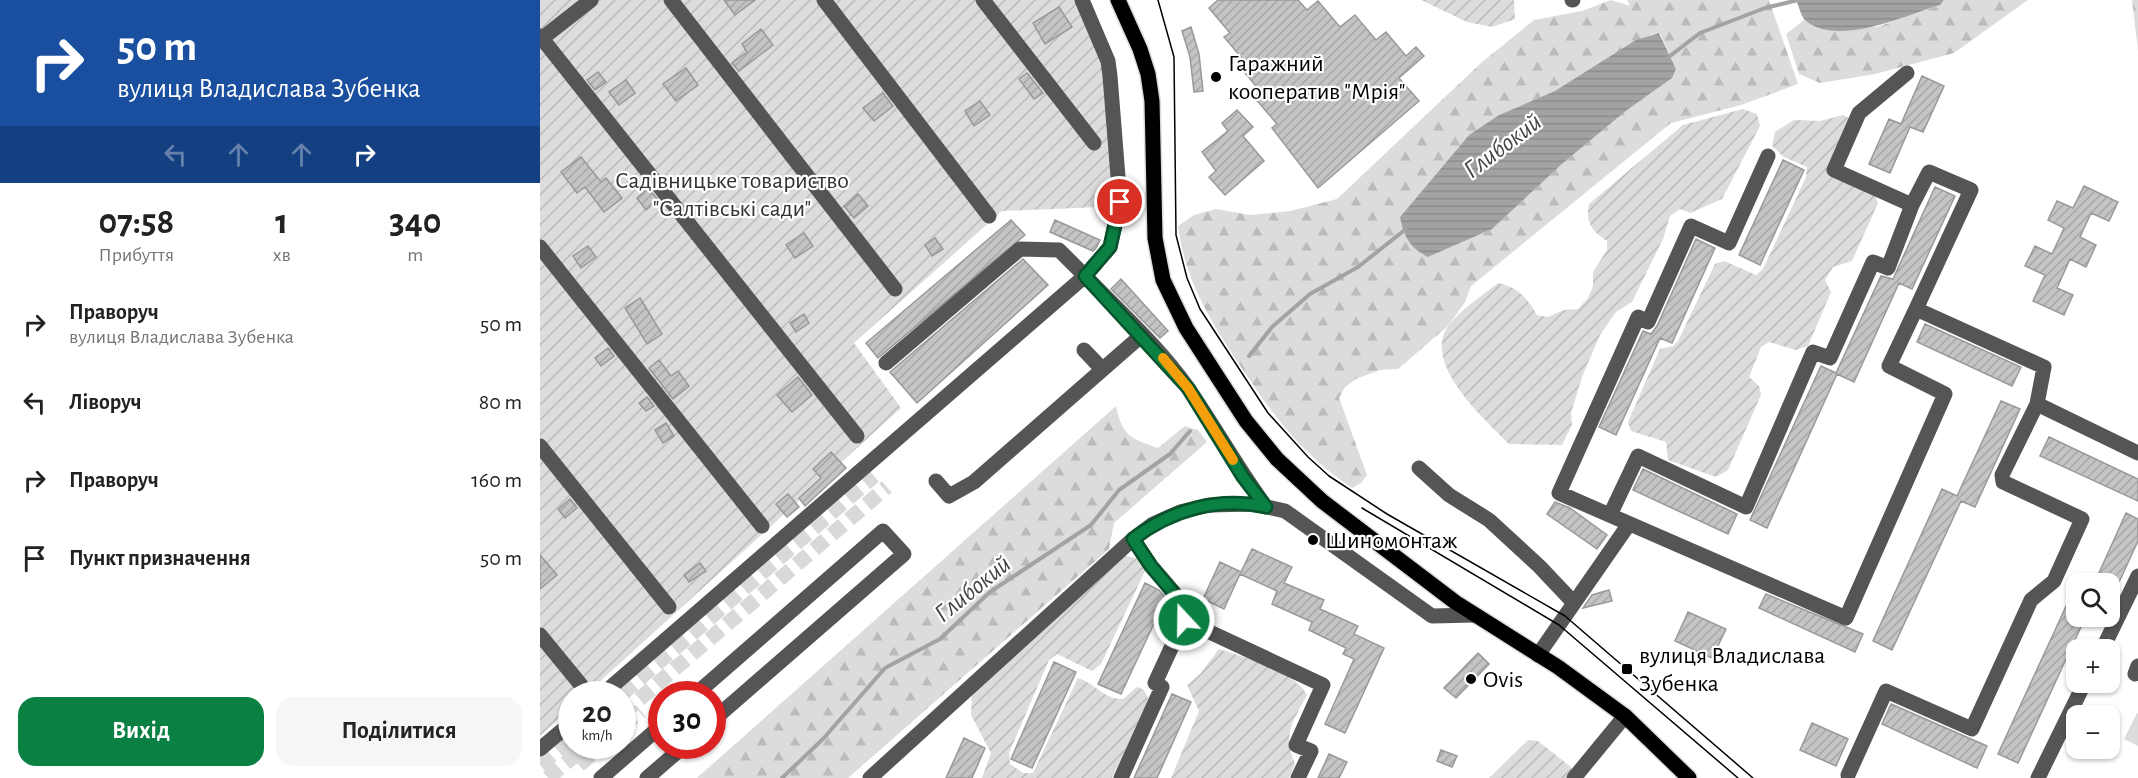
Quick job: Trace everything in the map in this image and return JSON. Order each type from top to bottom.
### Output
[{"type":"main road","points":[[1119,0],[1140,48],[1148,74],[1152,101],[1154,228],[1158,261],[1170,298],[1208,363],[1246,421],[1277,459],[1310,490],[1416,574],[1625,716],[1689,778]]},
{"type":"street","points":[[591,0],[541,38],[856,436]]},
{"type":"street","points":[[670,0],[895,289]]},
{"type":"street","points":[[824,0],[989,216]]},
{"type":"street","points":[[983,0],[1094,143]]},
{"type":"street","points":[[618,681],[1085,276],[1110,247],[1120,202],[1108,61],[1082,0]]},
{"type":"street","points":[[1907,73],[1859,112],[1834,170],[1912,205]]},
{"type":"street","points":[[1610,515],[1638,456],[1746,507],[1813,352],[1830,358],[1873,262],[1888,268],[1912,205],[1929,172],[1971,190],[1889,366],[1945,394],[1846,618],[1559,493],[1638,317],[1648,322],[1691,226],[1729,243],[1768,156]]},
{"type":"street","points":[[540,247],[762,526]]},
{"type":"street","points":[[886,363],[1020,249],[1059,250],[1142,335],[1188,388],[1243,477],[1266,507]]},
{"type":"street","points":[[1848,775],[1886,691],[1972,729],[2031,600],[2054,581],[2082,519],[2003,482],[2002,475],[2037,405],[2044,367],[1916,309]]},
{"type":"street","points":[[936,481],[949,496],[974,482],[1142,335]]},
{"type":"street","points":[[1084,350],[1102,369]]},
{"type":"street","points":[[2037,405],[2138,453]]},
{"type":"street","points":[[540,446],[669,607]]},
{"type":"street","points":[[1419,468],[1449,495],[1489,520],[1539,566],[1574,603]]},
{"type":"street","points":[[870,778],[1133,539],[1153,524],[1180,512],[1209,505],[1254,504],[1285,511],[1432,616],[1474,615]]},
{"type":"street","points":[[1538,655],[1629,524]]},
{"type":"street","points":[[711,681],[883,531],[904,554],[726,709]]},
{"type":"street","points":[[1121,778],[1162,687],[1155,683],[1184,620],[1182,603],[1151,566],[1133,539]]},
{"type":"street","points":[[2107,639],[2138,576]]},
{"type":"street","points":[[1184,620],[1323,686],[1296,745],[1311,751],[1298,778]]},
{"type":"street","points":[[540,635],[578,681]]},
{"type":"street","points":[[2038,778],[2080,693]]},
{"type":"street","points":[[1574,778],[1625,716]]},
{"type":"street","points":[[540,749],[558,734]]},
{"type":"street","points":[[601,778],[648,737]]},
{"type":"street","points":[[884,778],[894,756]]},
{"type":"street","points":[[647,778],[669,759]]},
{"type":"green space","name":"Садівницьке товариство \"Салтівські сади\"","points":[[540,0],[1079,0],[1105,58],[1125,206],[1002,211],[854,343],[901,408],[600,681],[558,681],[558,720],[540,736]]},
{"type":"green space","points":[[1421,0],[1514,0],[1515,19],[1492,27],[1467,22]]},
{"type":"green space","points":[[1611,0],[1630,6],[1627,0],[1769,0],[1798,84],[1741,105],[1671,123],[1471,286],[1465,302],[1448,326],[1398,369],[1380,370],[1356,379],[1345,387],[1339,398],[1367,475],[1361,483],[1352,488],[1319,463],[1290,433],[1219,334],[1193,283],[1181,246],[1178,226],[1194,215],[1216,209],[1250,215],[1290,211],[1337,199],[1481,63],[1534,20],[1582,11]],"holes":[[[1660,33],[1676,69],[1563,163],[1492,229],[1428,257],[1400,217],[1469,135],[1499,115],[1555,91],[1653,34]]]},
{"type":"green space","points":[[1944,0],[2028,0],[1954,53],[1875,74],[1820,83],[1799,74],[1786,34],[1804,20],[1818,27],[1877,27],[1940,5]]},
{"type":"green space","points":[[2132,0],[2138,0],[2138,50]]},
{"type":"green space","points":[[1743,109],[1757,114],[1760,126],[1722,199],[1690,213],[1680,209],[1670,216],[1663,239],[1632,302],[1616,312],[1600,335],[1582,377],[1571,413],[1572,425],[1562,445],[1509,444],[1472,406],[1449,373],[1443,356],[1442,340],[1449,325],[1466,308],[1498,283],[1511,287],[1521,294],[1537,315],[1548,317],[1564,310],[1578,309],[1588,298],[1593,286],[1593,272],[1607,250],[1607,241],[1597,234],[1589,221],[1589,204],[1683,125]]},
{"type":"green space","points":[[1843,115],[1849,118],[1850,123],[1830,171],[1874,193],[1878,203],[1852,261],[1833,267],[1825,280],[1831,292],[1808,346],[1796,350],[1769,342],[1761,347],[1749,377],[1759,386],[1761,395],[1728,470],[1716,477],[1668,460],[1666,442],[1631,431],[1628,422],[1660,349],[1673,346],[1678,341],[1715,264],[1724,261],[1756,275],[1763,269],[1806,177],[1807,167],[1784,157],[1772,146],[1775,132],[1794,120],[1820,121]]},
{"type":"green space","points":[[1116,406],[1125,430],[1141,442],[1158,448],[1185,426],[1198,430],[1207,442],[1114,523],[1109,549],[848,778],[697,778],[718,759],[726,759],[726,752]]},
{"type":"green space","points":[[1121,554],[1138,559],[1146,569],[1101,664],[1092,671],[1057,654],[1049,660],[1009,753],[1010,764],[1023,773],[1033,773],[1078,678],[1117,699],[1123,699],[1137,687],[1144,690],[1149,700],[1112,778],[982,778],[991,753],[971,715],[972,692]]},
{"type":"green space","points":[[1219,649],[1281,672],[1292,679],[1307,695],[1297,713],[1289,736],[1295,764],[1289,778],[1171,778],[1199,711],[1187,685],[1200,674]]},
{"type":"green space","points":[[2138,714],[2138,746],[2124,739]]},
{"type":"green space","points":[[1528,740],[1538,741],[1571,767],[1572,773],[1568,778],[1489,778]]},
{"type":"water","points":[[1796,0],[1944,0],[1940,5],[1892,21],[1854,30],[1836,31],[1820,28],[1806,21]]},
{"type":"water","points":[[1659,33],[1676,69],[1672,78],[1627,110],[1563,163],[1492,229],[1428,257],[1412,246],[1400,217],[1469,135],[1499,115],[1555,91],[1636,40]]},
{"type":"building","points":[[724,0],[755,0],[735,15]]},
{"type":"building","points":[[1218,0],[1298,0],[1307,10],[1318,1],[1340,27],[1355,15],[1376,40],[1386,32],[1406,56],[1416,47],[1424,56],[1399,78],[1419,101],[1318,188],[1272,128],[1277,124],[1254,97],[1261,92],[1240,67],[1245,62],[1224,37],[1230,33],[1209,8]]},
{"type":"building","points":[[1059,7],[1072,27],[1045,44],[1033,23]]},
{"type":"building","points":[[1191,27],[1199,54],[1203,91],[1194,92],[1190,57],[1182,31]]},
{"type":"building","points":[[761,29],[773,45],[739,71],[732,63],[747,52],[742,44]]},
{"type":"building","points":[[686,68],[698,85],[676,101],[663,84]]},
{"type":"building","points":[[598,72],[606,82],[595,90],[587,80]]},
{"type":"building","points":[[1027,73],[1043,93],[1034,99],[1019,79]]},
{"type":"building","points":[[1922,76],[1944,86],[1923,132],[1910,127],[1890,173],[1869,164],[1889,119],[1901,124]]},
{"type":"building","points":[[626,80],[635,93],[619,105],[609,92]]},
{"type":"building","points":[[883,93],[893,106],[874,121],[863,108]]},
{"type":"building","points":[[980,101],[990,115],[974,126],[965,111]]},
{"type":"building","points":[[1237,110],[1253,127],[1243,136],[1264,161],[1225,195],[1209,177],[1216,171],[1202,152],[1228,131],[1222,123]]},
{"type":"building","points":[[581,157],[601,182],[606,178],[622,198],[604,212],[585,187],[577,193],[561,172]]},
{"type":"building","points":[[1783,160],[1804,170],[1760,265],[1739,255]]},
{"type":"building","points":[[2084,186],[2118,202],[2109,221],[2091,213],[2080,237],[2096,245],[2086,267],[2070,259],[2057,288],[2073,295],[2064,315],[2033,301],[2045,275],[2025,266],[2035,246],[2052,254],[2064,228],[2048,220],[2057,201],[2073,208]]},
{"type":"building","points":[[1935,187],[1955,196],[1912,289],[1899,283],[1854,382],[1837,374],[1767,528],[1750,520],[1821,366],[1836,373],[1881,276],[1893,279]]},
{"type":"building","points":[[648,188],[658,200],[646,210],[637,198]]},
{"type":"building","points":[[858,194],[868,206],[854,218],[844,206]]},
{"type":"building","points":[[1011,220],[1025,235],[878,358],[866,343]]},
{"type":"building","points":[[1055,220],[1100,240],[1096,248],[1093,251],[1050,232]]},
{"type":"building","points":[[804,233],[813,246],[795,258],[786,245]]},
{"type":"building","points":[[935,238],[943,249],[932,256],[925,245]]},
{"type":"building","points":[[1696,239],[1715,248],[1672,343],[1660,338],[1616,435],[1599,427],[1643,331],[1651,334],[1657,326]]},
{"type":"building","points":[[588,246],[596,257],[581,268],[573,256]]},
{"type":"building","points":[[1023,259],[1048,285],[917,403],[890,372]]},
{"type":"building","points":[[1121,279],[1168,331],[1160,338],[1111,289]]},
{"type":"building","points":[[640,298],[662,334],[647,344],[625,308]]},
{"type":"building","points":[[804,314],[809,323],[796,332],[790,323]]},
{"type":"building","points":[[1925,324],[2021,367],[2012,386],[1917,342]]},
{"type":"building","points":[[608,348],[614,356],[601,366],[595,358]]},
{"type":"building","points":[[659,360],[671,376],[678,371],[689,386],[673,399],[649,368]]},
{"type":"building","points":[[798,377],[812,395],[792,412],[777,395]]},
{"type":"building","points":[[647,397],[654,406],[646,411],[639,403]]},
{"type":"building","points":[[2001,401],[2020,409],[1975,507],[1961,501],[1892,650],[1873,641],[1942,489],[1957,496]]},
{"type":"building","points":[[666,423],[674,436],[663,443],[655,430]]},
{"type":"building","points":[[2049,437],[2138,479],[2138,501],[2040,456]]},
{"type":"building","points":[[831,452],[846,468],[805,506],[799,498],[821,478],[813,469]]},
{"type":"building","points":[[1643,469],[1737,514],[1728,534],[1633,490]]},
{"type":"building","points":[[788,494],[799,507],[787,517],[776,504]]},
{"type":"building","points":[[570,499],[577,508],[565,518],[558,509]]},
{"type":"building","points":[[1555,502],[1570,508],[1607,535],[1597,549],[1547,514]]},
{"type":"building","points":[[2126,513],[2138,519],[2138,541],[2120,580],[2120,573],[2099,573]]},
{"type":"building","points":[[1252,549],[1292,567],[1284,583],[1324,600],[1320,609],[1358,626],[1354,634],[1384,648],[1345,733],[1325,724],[1354,659],[1343,654],[1346,648],[1309,630],[1312,622],[1272,604],[1277,591],[1240,574],[1224,609],[1203,599],[1220,562],[1241,572]]},
{"type":"building","points":[[540,555],[557,575],[540,589]]},
{"type":"building","points":[[700,563],[706,571],[689,582],[684,575]]},
{"type":"building","points":[[1145,583],[1159,590],[1166,598],[1121,694],[1098,684]]},
{"type":"building","points":[[1609,590],[1612,601],[1583,608],[1592,595]]},
{"type":"building","points":[[1766,594],[1863,634],[1855,652],[1759,608]]},
{"type":"building","points":[[2066,606],[2066,627],[2081,627],[2075,639],[2066,639],[2066,659],[2018,763],[1998,754]]},
{"type":"building","points":[[1688,612],[1726,629],[1712,658],[1675,641]]},
{"type":"building","points":[[1478,653],[1489,664],[1456,698],[1444,688]]},
{"type":"building","points":[[1054,662],[1076,672],[1032,768],[1011,759]]},
{"type":"building","points":[[1172,694],[1191,702],[1157,778],[1134,778]]},
{"type":"building","points":[[1891,704],[1987,746],[1977,768],[1882,724]]},
{"type":"building","points":[[1812,723],[1848,739],[1836,766],[1800,750]]},
{"type":"building","points":[[964,738],[985,748],[972,778],[946,778]]},
{"type":"building","points":[[1441,750],[1457,756],[1452,767],[1437,761]]},
{"type":"building","points":[[1329,754],[1347,762],[1339,778],[1318,778]]},
{"type":"waterway","name":"Глибокий","points":[[1666,59],[1700,33],[1765,8],[1798,0]]},
{"type":"waterway","name":"Глибокий","points":[[1249,356],[1272,327],[1310,294],[1358,267],[1406,229]]},
{"type":"waterway","name":"Глибокий","points":[[782,778],[823,739],[885,668],[940,639],[990,592],[1091,525],[1119,490],[1170,454],[1190,431]]},
{"type":"tunnel","points":[[636,682],[874,476]]},
{"type":"tunnel","points":[[636,702],[887,487]]},
{"type":"tunnel","points":[[636,715],[641,711]]},
{"type":"tunnel","points":[[540,765],[558,750]]},
{"type":"tunnel","points":[[548,778],[571,759]]},
{"type":"tunnel","points":[[579,765],[586,759]]},
{"type":"tram line","points":[[1158,0],[1174,57],[1176,235],[1187,278],[1200,309],[1268,413],[1308,457],[1329,476],[1387,514],[1565,616],[1753,778]]},
{"type":"tram line","points":[[1362,508],[1559,625],[1738,778]]},
{"type":"slow traffic","points":[[1163,358],[1188,388],[1233,460]]},
{"type":"place","name":"Гаражний кооператив \"Мрія\"","points":[[1216,77]]},
{"type":"place","name":"Шиномонтаж","points":[[1313,540]]},
{"type":"place","name":"вулиця Владислава Зубенка","points":[[1627,669]]},
{"type":"place","name":"Ovis","points":[[1471,679]]},
{"type":"route","points":[[1120,202],[1110,247],[1085,276],[1170,365],[1188,388],[1243,477],[1266,507],[1254,504],[1209,505],[1180,512],[1153,524],[1133,539],[1151,566],[1182,603],[1184,620]]}]
